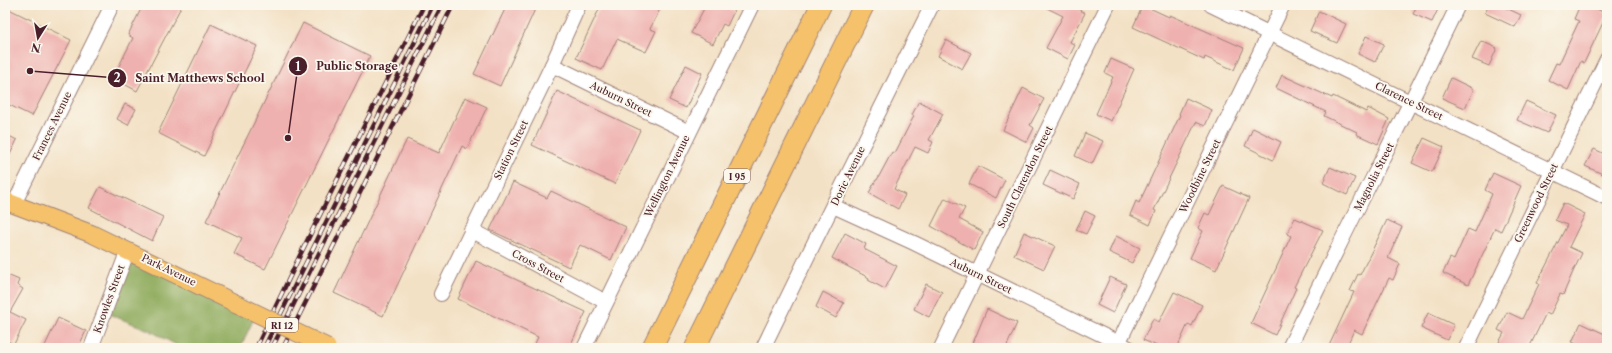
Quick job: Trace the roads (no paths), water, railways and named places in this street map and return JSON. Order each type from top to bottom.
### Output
[{"type":"highway","name":"I 95","points":[[652,348],[821,5]]},
{"type":"highway","points":[[695,348],[864,5]]},
{"type":"highway","points":[[705,348],[781,173]]},
{"type":"main road","name":"Park Avenue","points":[[10,202],[92,234],[128,250],[328,348]]},
{"type":"street","name":"Frances Avenue","points":[[10,202],[112,5]]},
{"type":"street","name":"Station Street","points":[[441,294],[552,65],[579,5]]},
{"type":"street","name":"Wellington Avenue","points":[[584,348],[752,5]]},
{"type":"street","name":"Doric Avenue","points":[[764,348],[932,5]]},
{"type":"street","name":"South Clarendon Street","points":[[941,348],[978,275],[1108,5]]},
{"type":"street","name":"Clarence Street","points":[[1211,5],[1607,198]]},
{"type":"street","name":"Woodbine Street","points":[[1121,346],[1283,5]]},
{"type":"street","name":"Magnolia Street","points":[[1289,348],[1334,254],[1412,102],[1458,5]]},
{"type":"street","name":"Greenwood Street","points":[[1466,348],[1551,171],[1607,59]]},
{"type":"street","name":"Auburn Street","points":[[552,65],[689,132]]},
{"type":"street","name":"Auburn Street","points":[[833,206],[914,243],[1121,346]]},
{"type":"street","name":"Cross Street","points":[[471,230],[606,302]]},
{"type":"street","name":"Knowles Street","points":[[91,348],[128,250]]},
{"type":"railway","points":[[256,348],[302,251],[424,5]]},
{"type":"railway","points":[[264,348],[433,5]]},
{"type":"railway","points":[[272,348],[442,5]]},
{"type":"railway","points":[[283,348],[453,5]]},
{"type":"place","name":"Saint Matthews School","points":[[30,71]]},
{"type":"place","name":"Public Storage","points":[[288,138]]}]
